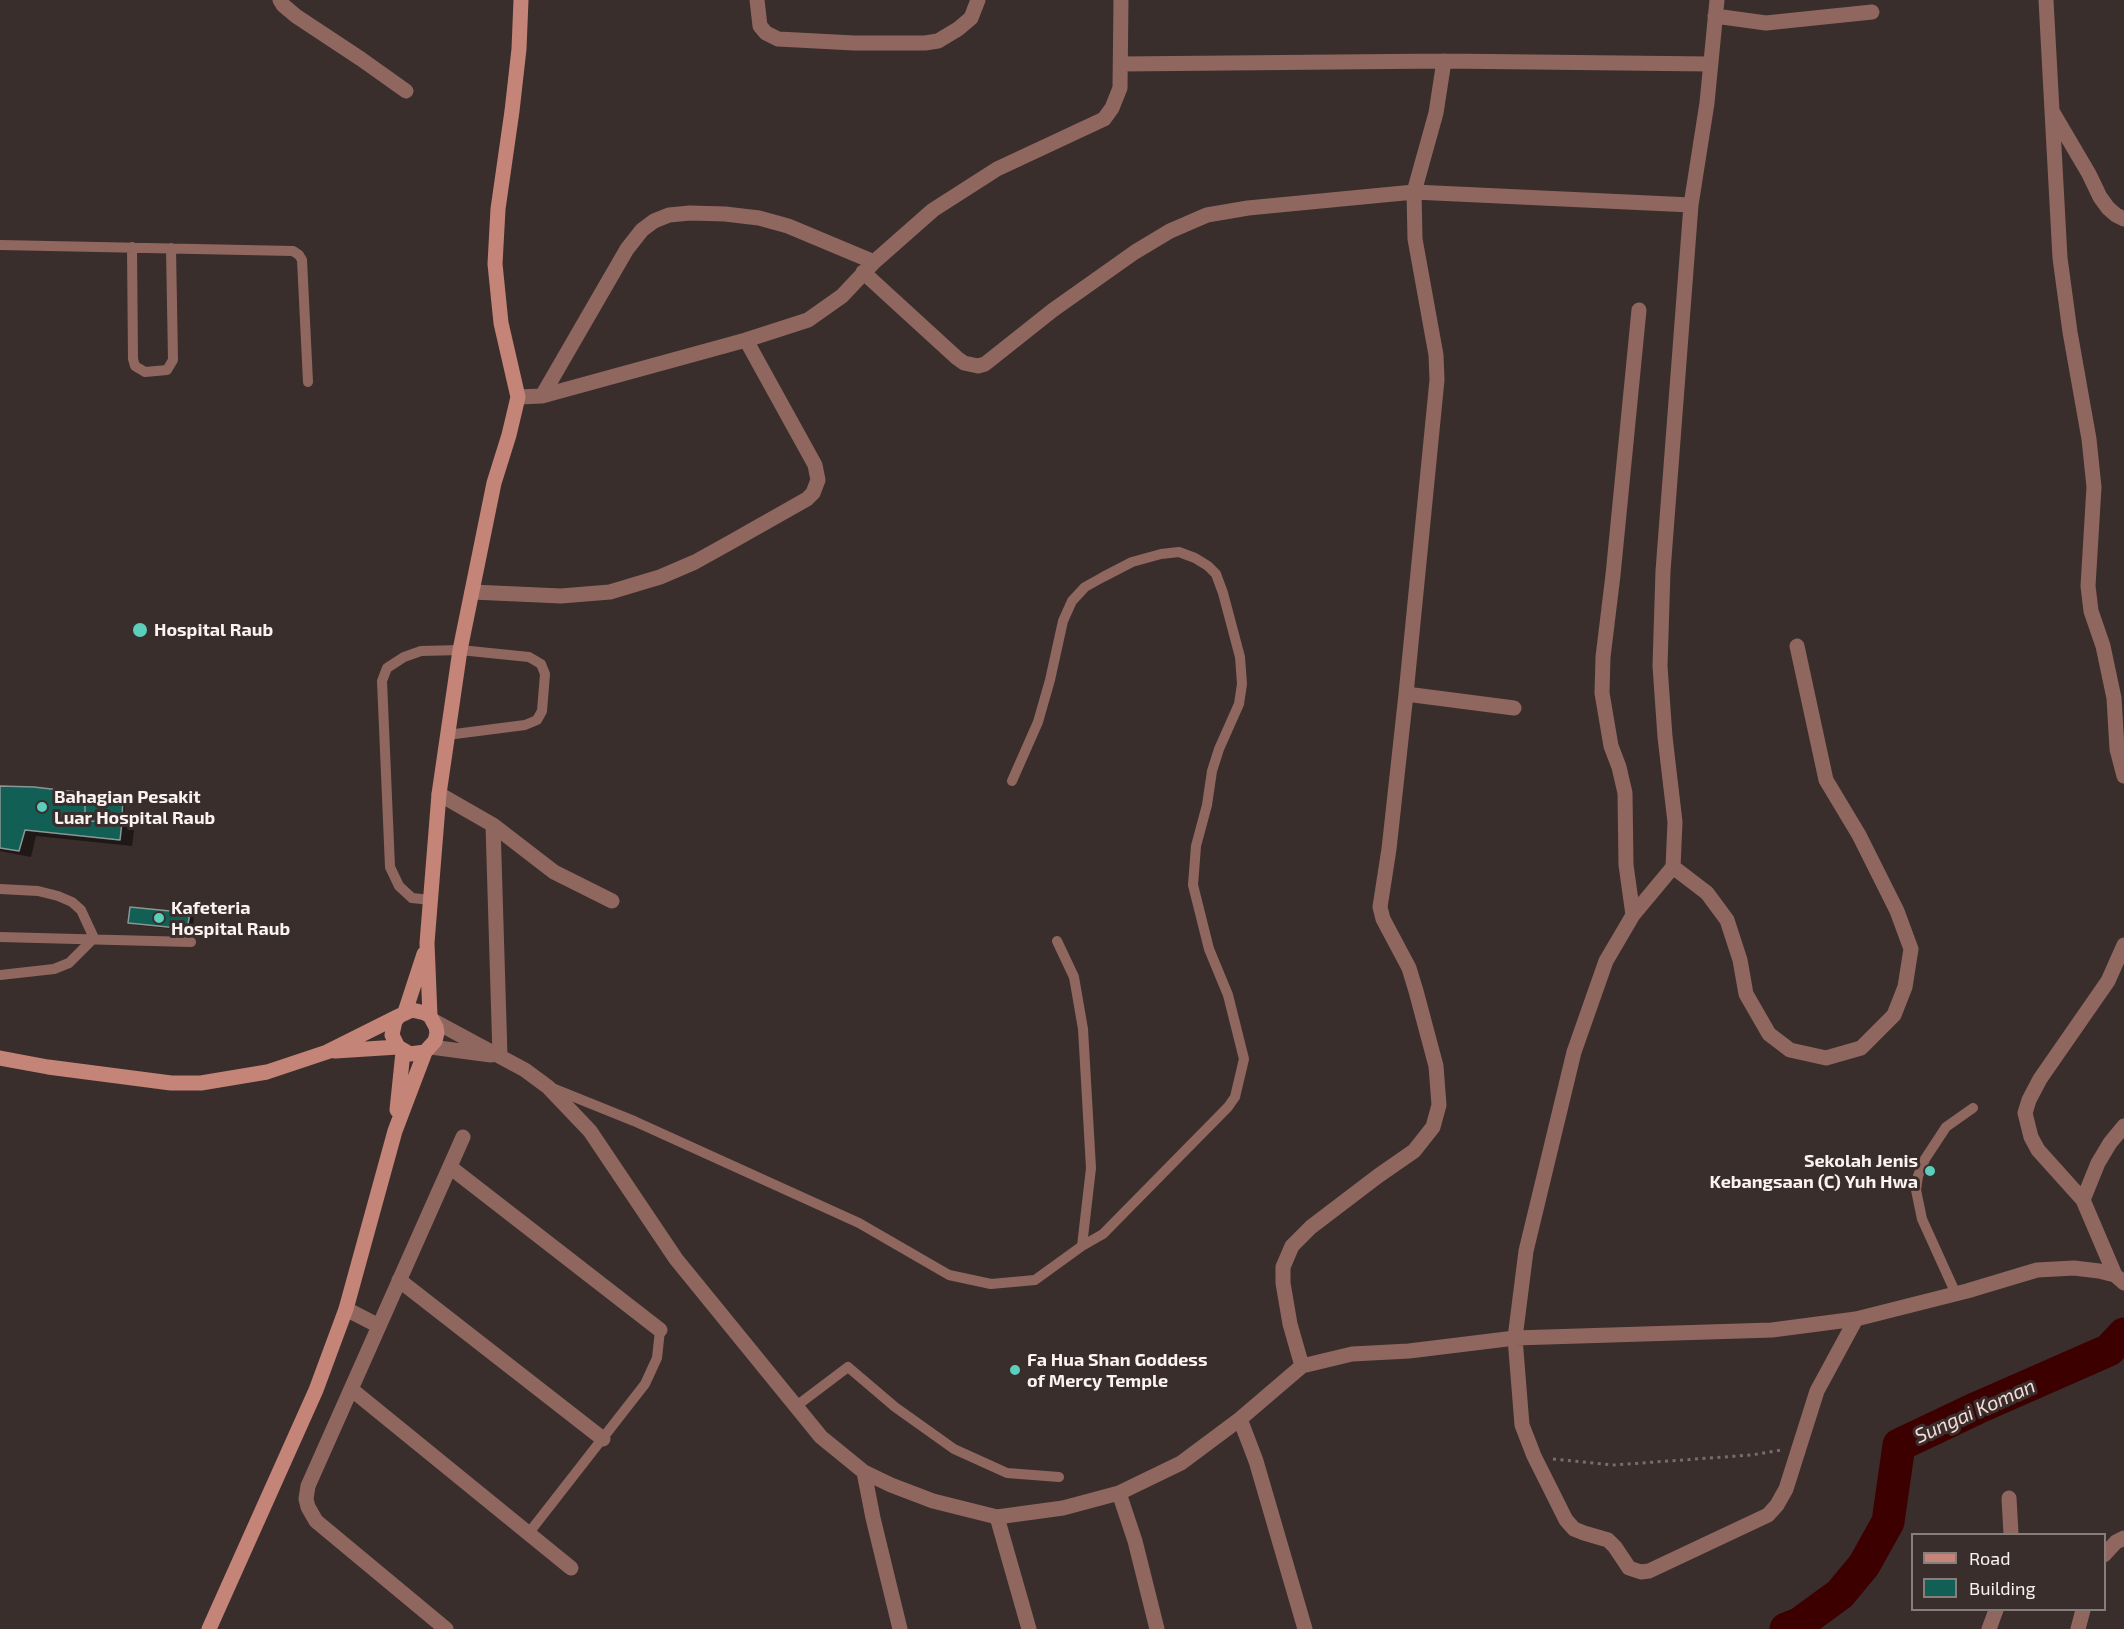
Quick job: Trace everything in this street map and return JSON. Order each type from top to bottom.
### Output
[{"type":"street","points":[[280,0],[296,16],[406,91]]},
{"type":"street","points":[[209,1629],[316,1390],[346,1309],[395,1131],[437,1033],[432,1019],[427,943],[439,794],[460,650],[494,483],[518,397],[501,323],[495,264],[498,209],[519,49],[521,0]]},
{"type":"street","points":[[758,0],[760,26],[766,33],[778,39],[854,44],[938,41],[958,29],[970,18],[978,5],[978,0]]},
{"type":"street","points":[[518,397],[542,396],[746,340],[808,320],[842,296],[868,267],[933,210],[997,169],[1104,119],[1112,108],[1120,88],[1121,0]]},
{"type":"street","points":[[1718,0],[1707,104],[1691,205],[1663,571],[1660,666],[1665,737],[1675,822],[1673,867],[1633,915],[1606,961],[1574,1052],[1526,1251],[1515,1338],[1522,1425],[1534,1456],[1566,1520],[1574,1528],[1584,1533],[1608,1540],[1629,1568],[1641,1572],[1649,1571],[1768,1515],[1778,1505],[1786,1489],[1817,1391],[1856,1319]]},
{"type":"street","points":[[2046,0],[2060,258],[2070,332],[2090,439],[2094,488],[2088,586],[2091,611],[2103,646],[2114,698],[2116,748],[2124,776]]},
{"type":"street","points":[[1716,16],[1766,24],[1872,12]]},
{"type":"street","points":[[1121,64],[1444,61],[1710,64]]},
{"type":"street","points":[[1302,1366],[1290,1324],[1283,1283],[1283,1267],[1292,1246],[1311,1227],[1414,1151],[1433,1127],[1439,1105],[1436,1065],[1416,991],[1409,968],[1383,919],[1380,907],[1389,849],[1406,694],[1437,380],[1436,355],[1415,239],[1414,192],[1436,113],[1444,61]]},
{"type":"street","points":[[2051,109],[2100,197],[2108,208],[2124,219]]},
{"type":"street","points":[[542,396],[627,249],[642,230],[654,221],[669,215],[725,214],[759,218],[788,226],[868,267],[957,358],[964,363],[978,366],[985,364],[1053,310],[1135,252],[1170,231],[1207,215],[1248,207],[1414,192],[1691,205]]},
{"type":"street","points":[[1633,915],[1626,865],[1625,793],[1619,766],[1611,746],[1602,693],[1603,657],[1639,310]]},
{"type":"street","points":[[472,592],[571,595],[610,592],[660,577],[695,562],[807,499],[813,493],[818,480],[815,465],[746,340]]},
{"type":"street","points":[[1673,867],[1707,893],[1727,920],[1740,960],[1746,994],[1769,1034],[1790,1050],[1826,1058],[1861,1048],[1894,1016],[1905,987],[1911,950],[1897,911],[1859,836],[1826,780],[1797,646]]},
{"type":"street","points":[[1406,694],[1514,708]]},
{"type":"street","points":[[439,794],[493,825],[554,872],[612,901]]},
{"type":"street","points":[[493,825],[500,1056]]},
{"type":"street","points":[[395,1131],[401,1049],[392,1035],[395,1022],[402,1014],[427,943]]},
{"type":"street","points":[[2120,1279],[2083,1200],[2038,1150],[2031,1137],[2025,1113],[2040,1079],[2108,981],[2124,945]]},
{"type":"street","points":[[0,1058],[48,1067],[171,1083],[201,1083],[267,1072],[327,1052],[402,1014],[419,1011],[525,1070],[548,1087],[590,1131],[676,1259],[821,1437],[864,1472],[891,1485],[933,1501],[997,1517],[1063,1508],[1119,1493],[1181,1463],[1240,1419],[1302,1366],[1353,1354],[1409,1351],[1515,1338],[1772,1330],[1856,1319],[1956,1294],[2037,1270],[2074,1268],[2120,1279]]},
{"type":"street","points":[[327,1052],[401,1049],[417,1054],[428,1050],[500,1056]]},
{"type":"street","points":[[2083,1200],[2098,1163],[2124,1126]]},
{"type":"street","points":[[446,1629],[316,1521],[308,1507],[308,1486],[463,1137]]},
{"type":"street","points":[[450,1167],[660,1330]]},
{"type":"street","points":[[399,1280],[603,1439]]},
{"type":"street","points":[[346,1309],[379,1326]]},
{"type":"street","points":[[351,1389],[571,1568]]},
{"type":"street","points":[[1240,1419],[1256,1461],[1305,1629]]},
{"type":"street","points":[[864,1472],[900,1629]]},
{"type":"street","points":[[1119,1493],[1135,1541],[1157,1629]]},
{"type":"street","points":[[2008,1498],[2011,1533]]},
{"type":"street","points":[[997,1517],[1029,1629]]},
{"type":"street","points":[[2106,1553],[2116,1542],[2124,1538]]},
{"type":"street","points":[[1989,1629],[1996,1611]]},
{"type":"street","points":[[2078,1629],[2083,1611]]},
{"type":"lane","points":[[0,245],[293,251],[302,260],[308,382]]},
{"type":"lane","points":[[132,247],[133,359],[135,366],[145,372],[167,370],[173,360],[171,248]]},
{"type":"lane","points":[[548,1087],[634,1121],[859,1223],[949,1275],[991,1284],[1035,1280],[1082,1246],[1103,1234],[1228,1107],[1235,1096],[1244,1059],[1228,995],[1209,949],[1193,885],[1196,846],[1207,805],[1212,771],[1239,704],[1242,684],[1240,657],[1223,593],[1215,574],[1208,566],[1179,552],[1161,554],[1132,562],[1103,577],[1085,587],[1072,601],[1063,621],[1038,722],[1012,781]]},
{"type":"lane","points":[[431,900],[412,898],[399,886],[390,867],[382,681],[387,668],[404,657],[421,651],[460,650],[529,657],[541,664],[546,674],[542,711],[537,720],[525,724],[447,735]]},
{"type":"lane","points":[[0,889],[38,891],[72,902],[81,910],[94,938]]},
{"type":"lane","points":[[0,937],[191,942]]},
{"type":"lane","points":[[0,975],[54,969],[69,963],[94,938]]},
{"type":"lane","points":[[1057,941],[1074,977],[1083,1029],[1091,1168],[1082,1246]]},
{"type":"lane","points":[[1956,1294],[1922,1219],[1916,1190],[1918,1176],[1925,1159],[1946,1127],[1973,1108]]},
{"type":"lane","points":[[528,1534],[645,1383],[657,1358],[660,1330]]},
{"type":"lane","points":[[795,1407],[848,1367],[895,1407],[954,1449],[1007,1473],[1059,1476]]},
{"type":"path","points":[[1534,1456],[1614,1465],[1751,1455],[1799,1448]]},
{"type":"building","name":"Bahagian Pesakit Luar Hospital Raub","points":[[0,786],[85,793],[85,821],[122,822],[120,840],[25,830],[19,851],[0,848]]},
{"type":"building","points":[[85,793],[123,795],[122,822],[85,821]]},
{"type":"building","name":"Kafeteria Hospital Raub","points":[[130,907],[190,913],[187,929],[128,923]]},
{"type":"waterway","name":"Sungai Koman","points":[[1786,1629],[1799,1624],[1840,1594],[1864,1565],[1888,1522],[1899,1445],[2109,1350],[2124,1334]]},
{"type":"place","name":"Hospital Raub","points":[[140,630]]},
{"type":"place","name":"Bahagian Pesakit Luar Hospital Raub","points":[[42,807]]},
{"type":"place","name":"Kafeteria Hospital Raub","points":[[159,918]]},
{"type":"place","name":"Sekolah Jenis Kebangsaan (C) Yuh Hwa","points":[[1930,1171]]},
{"type":"place","name":"Fa Hua Shan Goddess of Mercy Temple","points":[[1015,1370]]}]
